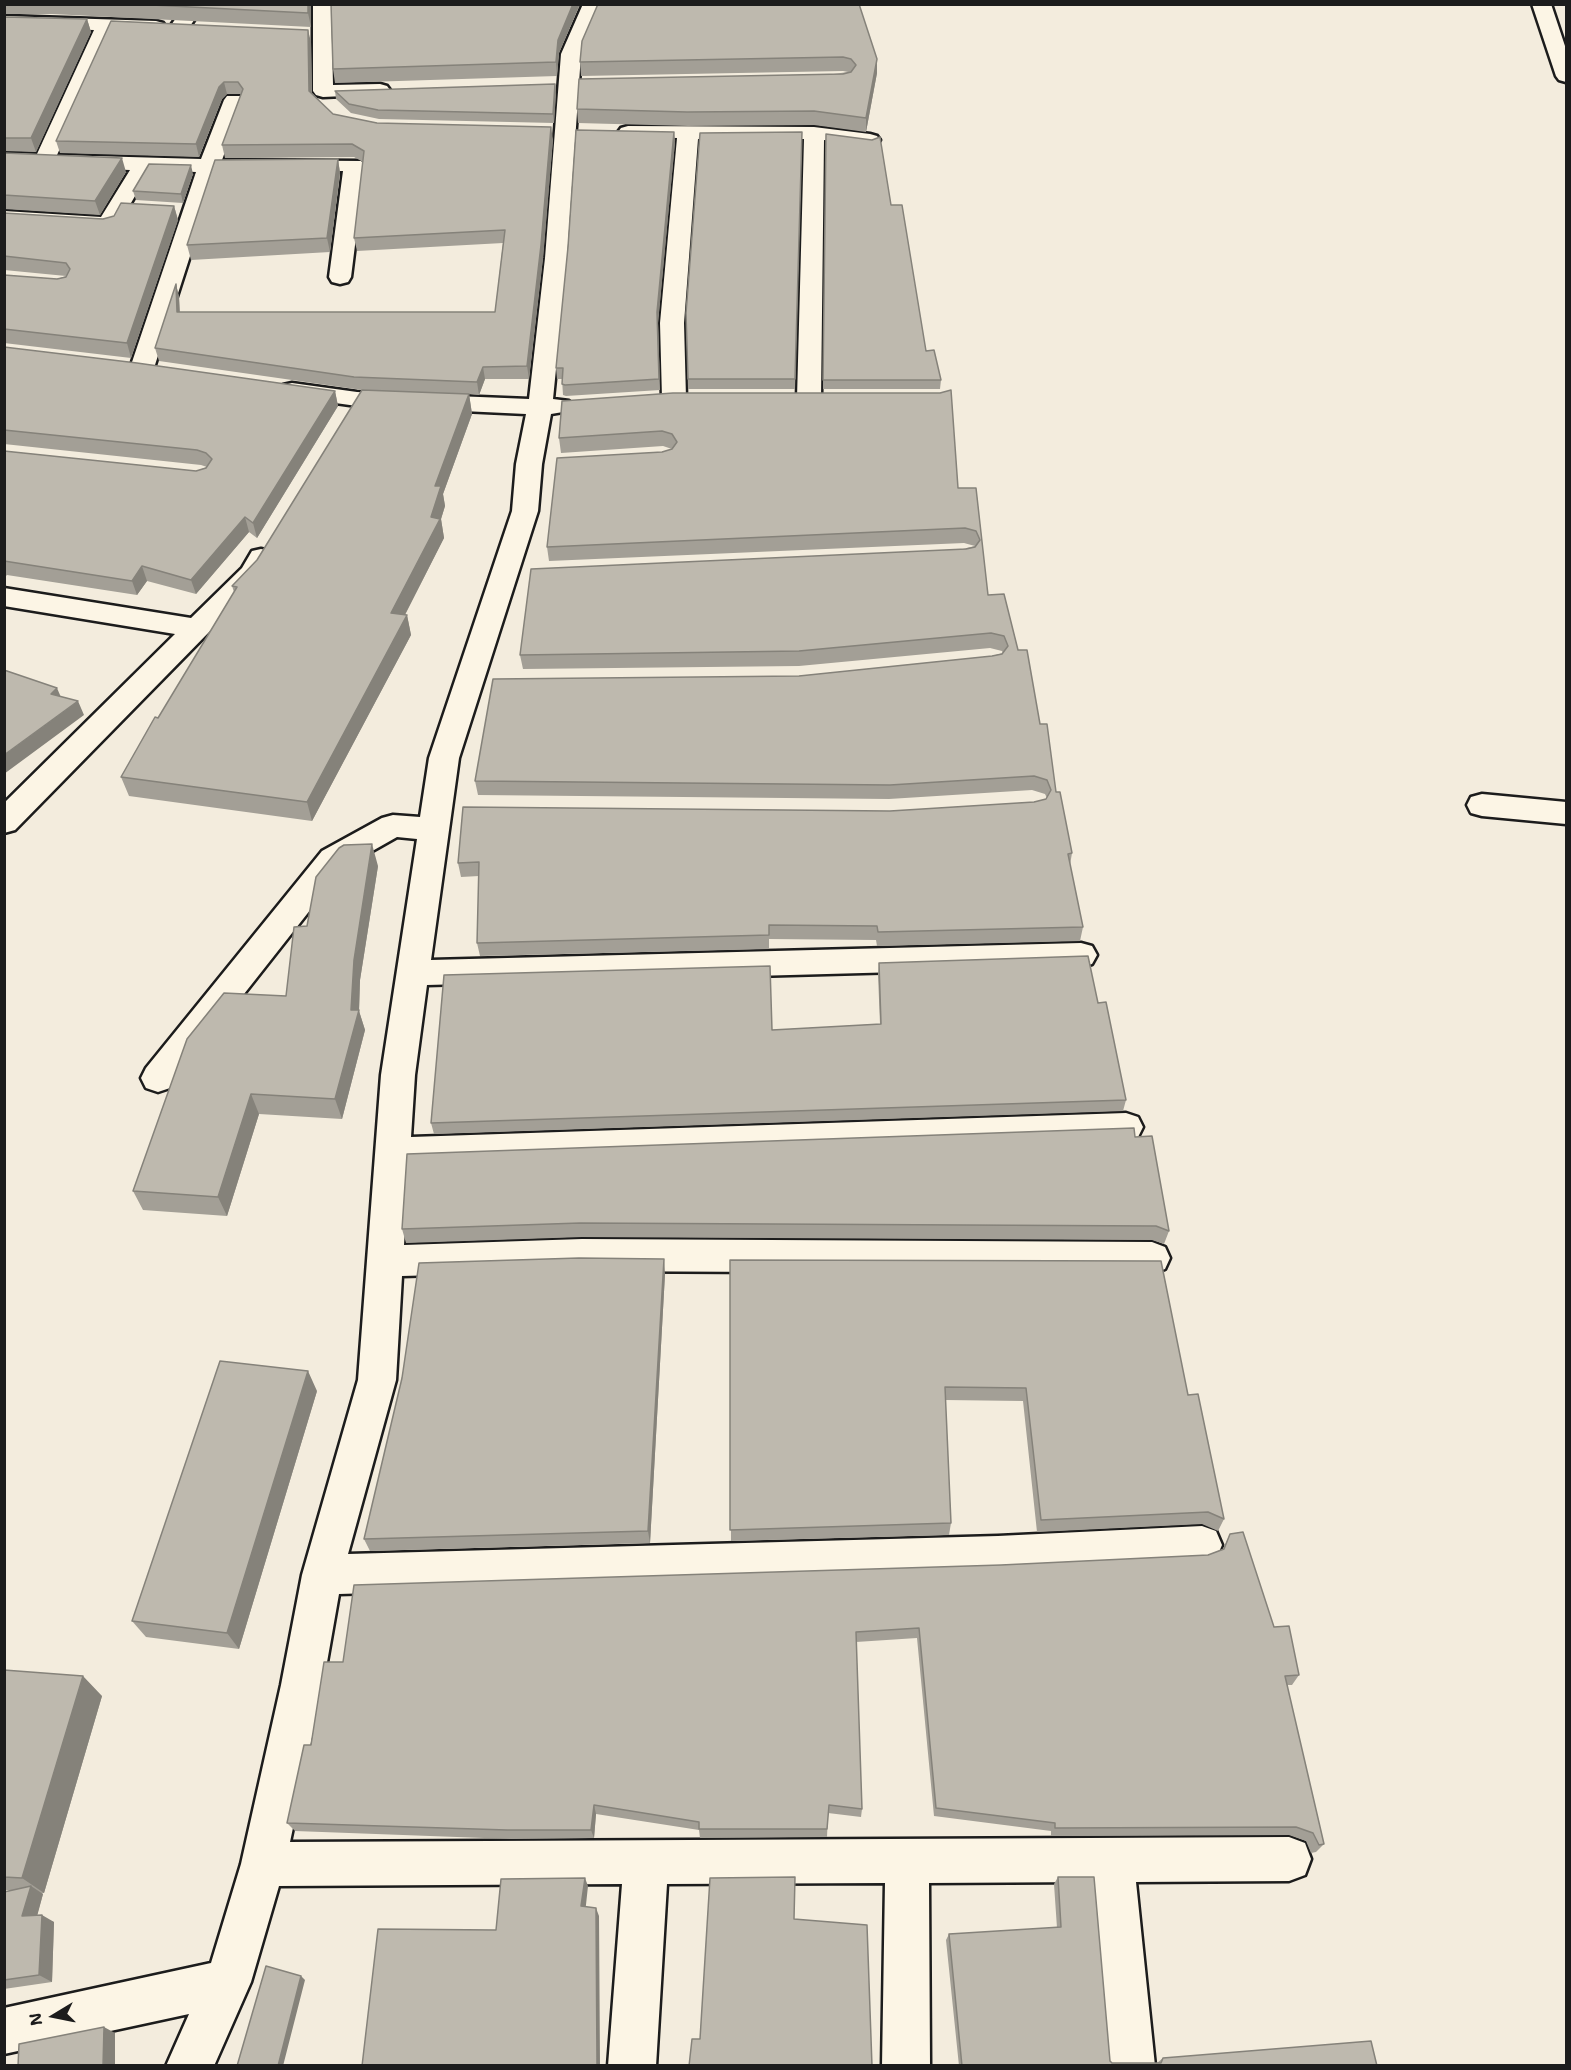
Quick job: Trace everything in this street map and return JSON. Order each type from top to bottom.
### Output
[{"type":"street","points":[[52,22],[67,4]]},
{"type":"street","points":[[180,28],[196,4]]},
{"type":"street","points":[[322,4],[324,103],[333,110]]},
{"type":"street","points":[[189,2066],[228,1982],[263,1864],[302,1686],[322,1575],[377,1380],[398,1075],[412,973],[444,815],[444,758],[481,682],[516,574],[525,511],[540,464],[540,407],[567,131],[567,84],[571,54],[593,4]]},
{"type":"street","points":[[1541,4],[1566,76]]},
{"type":"street","points":[[4,22],[202,29]]},
{"type":"street","points":[[45,159],[106,25]]},
{"type":"street","points":[[302,34],[322,35]]},
{"type":"street","points":[[323,92],[405,89]]},
{"type":"street","points":[[143,368],[183,212],[209,165],[234,100]]},
{"type":"street","points":[[610,132],[814,133],[872,140]]},
{"type":"street","points":[[782,398],[821,398],[814,133]]},
{"type":"street","points":[[674,398],[672,323],[688,134]]},
{"type":"street","points":[[4,159],[209,165],[354,165],[340,277]]},
{"type":"street","points":[[4,218],[108,224],[144,163]]},
{"type":"street","points":[[117,208],[139,209]]},
{"type":"street","points":[[268,387],[351,409],[540,407],[584,404]]},
{"type":"street","points":[[4,822],[252,573],[276,532]]},
{"type":"street","points":[[4,597],[198,628]]},
{"type":"street","points":[[1482,805],[1566,813]]},
{"type":"street","points":[[158,1078],[333,859],[393,826],[444,815]]},
{"type":"street","points":[[412,973],[1081,955]]},
{"type":"street","points":[[393,1152],[795,1140],[1126,1126]]},
{"type":"street","points":[[385,1260],[582,1255],[1152,1258]]},
{"type":"street","points":[[322,1575],[998,1555],[1202,1545]]},
{"type":"street","points":[[263,1864],[1289,1859]]},
{"type":"street","points":[[1112,1860],[1131,2066]]},
{"type":"street","points":[[906,2066],[907,1861]]},
{"type":"street","points":[[632,2066],[646,1862]]},
{"type":"street","points":[[4,2031],[228,1982]]},
{"type":"building","points":[[132,4],[308,4],[308,13]]},
{"type":"building","points":[[331,4],[573,4],[558,40],[556,62],[333,69]]},
{"type":"building","points":[[598,4],[859,4],[877,59],[866,118],[814,111],[687,112],[577,109],[579,79],[843,74],[851,72],[856,65],[851,59],[843,57],[580,62],[582,41]]},
{"type":"building","points":[[4,17],[87,19],[31,138],[4,138]]},
{"type":"building","points":[[111,21],[308,30],[309,91],[333,114],[377,123],[551,127],[541,245],[527,366],[483,367],[477,382],[354,377],[155,348],[176,284],[177,312],[495,312],[505,230],[354,238],[364,151],[352,144],[222,145],[243,89],[238,82],[224,82],[219,87],[196,144],[56,141]]},
{"type":"building","points":[[555,84],[553,114],[378,110],[349,104],[335,91]]},
{"type":"building","points":[[576,130],[674,132],[657,312],[659,379],[565,385],[562,384],[563,368],[556,368],[568,247]]},
{"type":"building","points":[[802,132],[795,379],[688,379],[686,313],[700,133]]},
{"type":"building","points":[[826,134],[872,140],[880,137],[891,205],[902,205],[926,351],[934,350],[941,380],[823,380]]},
{"type":"building","points":[[4,153],[122,158],[95,201],[4,195]]},
{"type":"building","points":[[338,159],[327,238],[187,245],[215,160]]},
{"type":"building","points":[[149,164],[191,165],[181,194],[133,191]]},
{"type":"building","points":[[121,203],[174,206],[127,343],[4,329],[4,275],[57,279],[66,277],[70,269],[66,263],[4,256],[4,213],[103,219],[114,216]]},
{"type":"building","points":[[4,347],[335,391],[253,523],[245,517],[191,580],[142,566],[132,581],[4,561],[4,451],[196,471],[206,468],[212,459],[206,453],[197,450],[4,430]]},
{"type":"building","points":[[362,390],[469,394],[435,486],[441,486],[431,517],[440,519],[391,613],[407,615],[307,802],[121,777],[155,717],[158,718],[237,587],[232,586],[257,560]]},
{"type":"building","points":[[951,390],[958,488],[976,488],[988,595],[1004,594],[1018,650],[1027,650],[1040,724],[1047,724],[1056,792],[1060,792],[1072,853],[1068,854],[1083,927],[878,932],[877,926],[769,925],[769,935],[477,943],[479,862],[458,863],[463,807],[890,811],[1034,802],[1046,799],[1051,790],[1047,780],[1034,776],[890,785],[475,781],[493,679],[799,676],[992,656],[1002,654],[1008,646],[1004,636],[991,633],[799,651],[520,655],[531,569],[966,549],[975,547],[980,540],[976,531],[965,528],[547,547],[557,458],[662,452],[672,449],[677,442],[672,434],[662,431],[559,438],[562,401],[673,393],[940,393]]},
{"type":"building","points":[[4,670],[57,688],[51,694],[78,701],[4,755]]},
{"type":"building","points":[[372,844],[354,960],[351,1010],[359,1010],[335,1099],[251,1094],[218,1197],[133,1191],[187,1039],[224,993],[286,996],[294,927],[307,926],[316,877],[344,845]]},
{"type":"building","points":[[1088,956],[1098,1003],[1106,1002],[1126,1100],[431,1123],[444,975],[770,966],[772,1030],[881,1024],[879,963]]},
{"type":"building","points":[[1134,1128],[1135,1137],[1152,1136],[1169,1231],[1156,1226],[580,1223],[402,1229],[407,1154]]},
{"type":"building","points":[[579,1258],[664,1259],[648,1531],[364,1539],[402,1378],[419,1263]]},
{"type":"building","points":[[730,1260],[1161,1261],[1188,1395],[1198,1394],[1224,1519],[1208,1512],[1041,1520],[1026,1388],[945,1387],[951,1523],[730,1530]]},
{"type":"building","points":[[220,1361],[308,1371],[227,1633],[132,1621]]},
{"type":"building","points":[[1243,1532],[1274,1627],[1289,1626],[1299,1675],[1285,1676],[1324,1844],[1319,1845],[1313,1833],[1296,1827],[1055,1828],[1055,1823],[936,1808],[919,1628],[856,1632],[862,1809],[829,1805],[827,1829],[699,1829],[699,1822],[594,1805],[591,1830],[507,1830],[287,1823],[304,1745],[311,1745],[324,1662],[343,1662],[354,1585],[1001,1565],[1208,1555],[1224,1549],[1230,1534]]},
{"type":"building","points":[[4,1670],[83,1676],[22,1878],[4,1877]]},
{"type":"building","points":[[795,1877],[794,1919],[867,1925],[872,2066],[689,2066],[692,2039],[700,2039],[710,1878]]},
{"type":"building","points":[[1058,1877],[1094,1877],[1112,2063],[1161,2063],[1163,2058],[1371,2041],[1377,2066],[962,2066],[949,1934],[1061,1927]]},
{"type":"building","points":[[585,1878],[581,1906],[596,1908],[597,2066],[362,2066],[378,1929],[496,1930],[501,1879]]},
{"type":"building","points":[[31,1886],[22,1916],[42,1915],[39,1975],[4,1980],[4,1892]]},
{"type":"building","points":[[266,1966],[301,1976],[278,2066],[237,2066]]},
{"type":"building","points":[[104,2027],[103,2066],[18,2066],[19,2044]]}]
